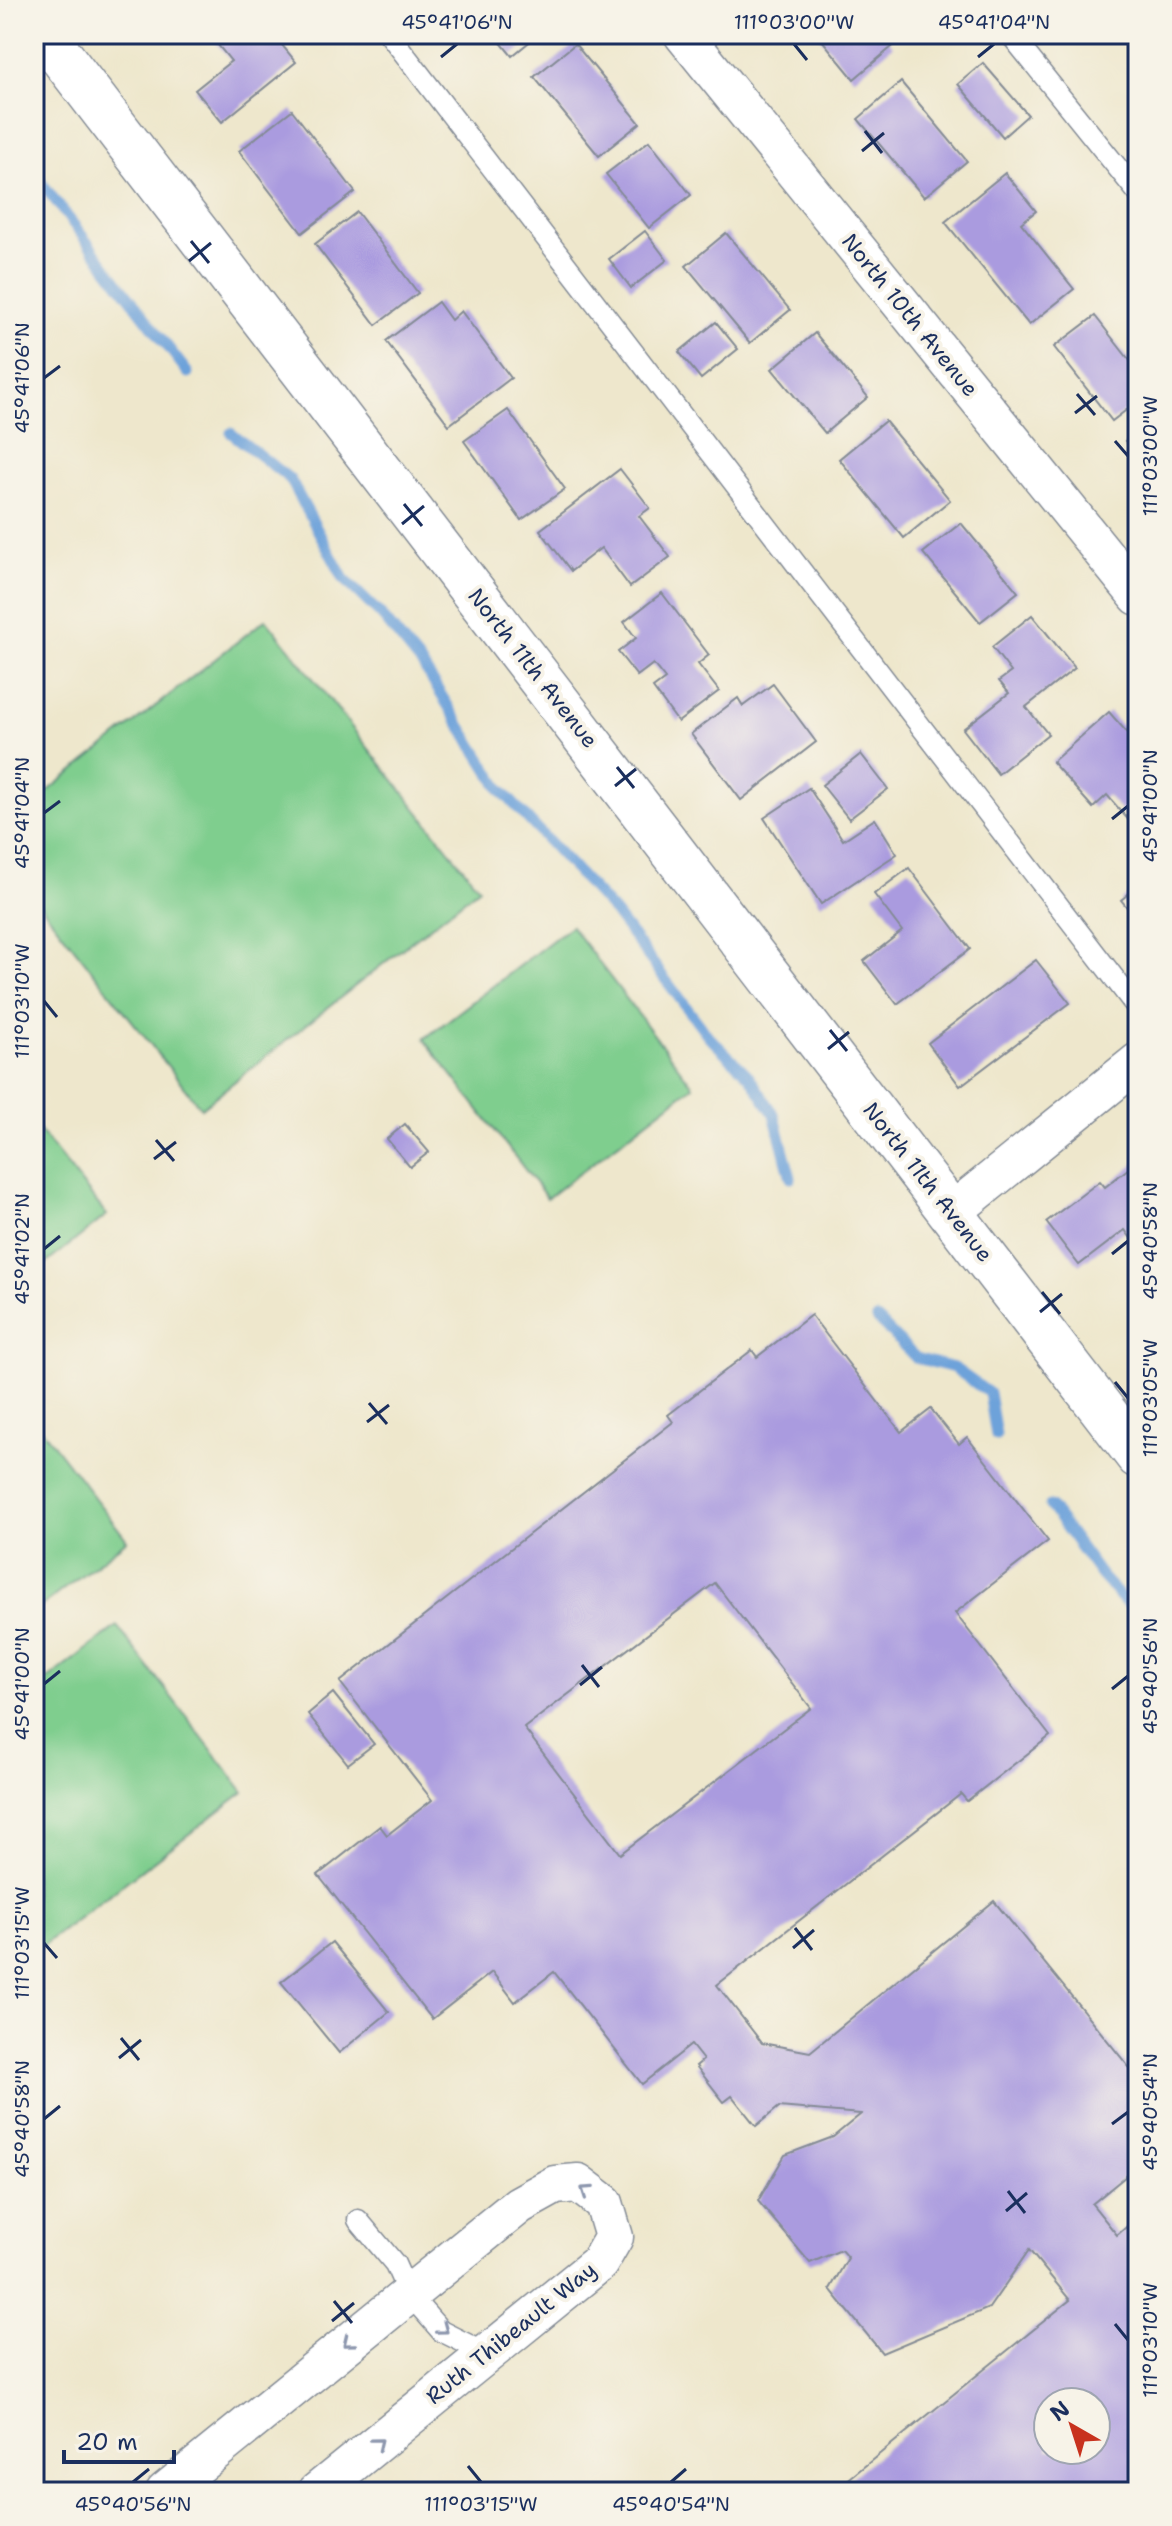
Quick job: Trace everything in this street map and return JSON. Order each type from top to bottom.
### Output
[{"type":"street","name":"North 11th Avenue","points":[[44,34],[1138,1456]]},
{"type":"street","name":"North 10th Avenue","points":[[683,34],[1138,596]]},
{"type":"street","points":[[952,1212],[1138,1062]]},
{"type":"street","name":"Ruth Thibeault Way","points":[[165,2492],[519,2205],[555,2185],[578,2183],[604,2203],[614,2237],[599,2263],[317,2492]]},
{"type":"lane","points":[[389,34],[1138,1009]]},
{"type":"lane","points":[[1010,34],[1138,193]]},
{"type":"lane","points":[[358,2220],[395,2264],[408,2293],[441,2331],[487,2354]]},
{"type":"green space","points":[[266,619],[479,888],[201,1108],[34,897],[34,802]]},
{"type":"green space","points":[[571,926],[693,1086],[547,1198],[424,1039]]},
{"type":"green space","points":[[34,1124],[107,1215],[34,1273]]},
{"type":"green space","points":[[34,1419],[127,1540],[34,1612]]},
{"type":"green space","points":[[117,1626],[244,1792],[34,1952],[34,1690]]},
{"type":"building","points":[[209,34],[273,34],[296,62],[222,122],[195,90],[231,61]]},
{"type":"building","points":[[494,34],[539,34],[512,56]]},
{"type":"building","points":[[817,34],[884,34],[893,46],[854,79]]},
{"type":"building","points":[[575,44],[640,123],[599,156],[534,77]]},
{"type":"building","points":[[983,63],[1028,115],[1003,137],[958,84]]},
{"type":"building","points":[[901,82],[967,161],[924,197],[858,119]]},
{"type":"building","points":[[292,110],[355,192],[302,233],[239,151]]},
{"type":"building","points":[[649,141],[691,195],[649,228],[606,174]]},
{"type":"building","points":[[1005,173],[1036,211],[1021,223],[1074,289],[1029,325],[945,222]]},
{"type":"building","points":[[357,212],[418,293],[376,325],[315,244]]},
{"type":"building","points":[[645,231],[667,260],[631,288],[609,259]]},
{"type":"building","points":[[726,233],[790,310],[750,343],[686,266]]},
{"type":"building","points":[[438,302],[451,320],[461,311],[511,378],[449,425],[386,341]]},
{"type":"building","points":[[1095,316],[1138,371],[1138,401],[1112,421],[1054,347]]},
{"type":"building","points":[[716,322],[738,349],[701,379],[679,352]]},
{"type":"building","points":[[815,333],[868,397],[825,433],[772,369]]},
{"type":"building","points":[[508,410],[565,489],[521,520],[464,441]]},
{"type":"building","points":[[885,421],[950,500],[904,538],[839,459]]},
{"type":"building","points":[[1138,431],[1138,457],[1125,441]]},
{"type":"building","points":[[620,469],[650,508],[639,516],[670,557],[630,587],[601,548],[571,571],[540,530]]},
{"type":"building","points":[[961,523],[1018,592],[980,622],[923,553]]},
{"type":"building","points":[[662,593],[709,655],[698,664],[719,691],[678,722],[653,688],[665,679],[653,664],[637,676],[618,652],[636,638],[624,622]]},
{"type":"building","points":[[1032,615],[1075,668],[1026,707],[1048,734],[998,774],[963,729],[1009,693],[999,681],[1011,672],[992,647]]},
{"type":"building","points":[[773,684],[816,742],[741,800],[691,734],[738,698],[743,706]]},
{"type":"building","points":[[1109,712],[1138,745],[1138,819],[1132,824],[1107,795],[1093,808],[1052,762]]},
{"type":"building","points":[[861,754],[888,789],[849,819],[822,785]]},
{"type":"building","points":[[809,788],[843,840],[875,819],[897,854],[821,904],[764,818]]},
{"type":"building","points":[[909,868],[970,949],[897,1004],[864,961],[902,931],[874,894]]},
{"type":"building","points":[[1138,886],[1138,921],[1121,900]]},
{"type":"building","points":[[1036,960],[1070,1003],[960,1086],[928,1043]]},
{"type":"building","points":[[405,1124],[429,1152],[410,1167],[387,1139]]},
{"type":"building","points":[[1138,1161],[1138,1248],[1125,1230],[1079,1265],[1046,1222],[1100,1181],[1105,1187]]},
{"type":"building","points":[[811,1315],[901,1432],[931,1409],[959,1444],[967,1437],[1048,1541],[955,1613],[1050,1736],[967,1801],[961,1794],[717,1985],[762,2043],[810,2052],[994,1901],[1138,2078],[1137,2167],[1092,2204],[1117,2235],[1138,2217],[1138,2492],[837,2492],[835,2490],[1070,2300],[1029,2250],[989,2308],[882,2353],[830,2289],[848,2258],[841,2250],[810,2263],[758,2201],[785,2155],[833,2137],[861,2114],[779,2107],[756,2126],[732,2096],[724,2102],[696,2066],[703,2060],[691,2045],[642,2084],[554,1972],[515,2002],[492,1972],[432,2019],[318,1875],[380,1826],[387,1835],[432,1800],[340,1682],[673,1422],[668,1415],[752,1350],[757,1357]],"holes":[[[715,1583],[811,1708],[620,1854],[524,1728]]]},
{"type":"building","points":[[333,1693],[374,1744],[348,1764],[308,1714]]},
{"type":"building","points":[[332,1942],[389,2012],[339,2053],[281,1982]]},
{"type":"waterway","points":[[34,173],[188,373]]},
{"type":"waterway","points":[[231,433],[290,479],[344,579],[381,615],[423,666],[501,790],[615,913],[709,1037],[749,1076],[774,1114],[791,1178]]},
{"type":"waterway","points":[[877,1319],[916,1358],[954,1368],[989,1393],[996,1435]]},
{"type":"waterway","points":[[1050,1506],[1101,1576],[1127,1604]]}]
